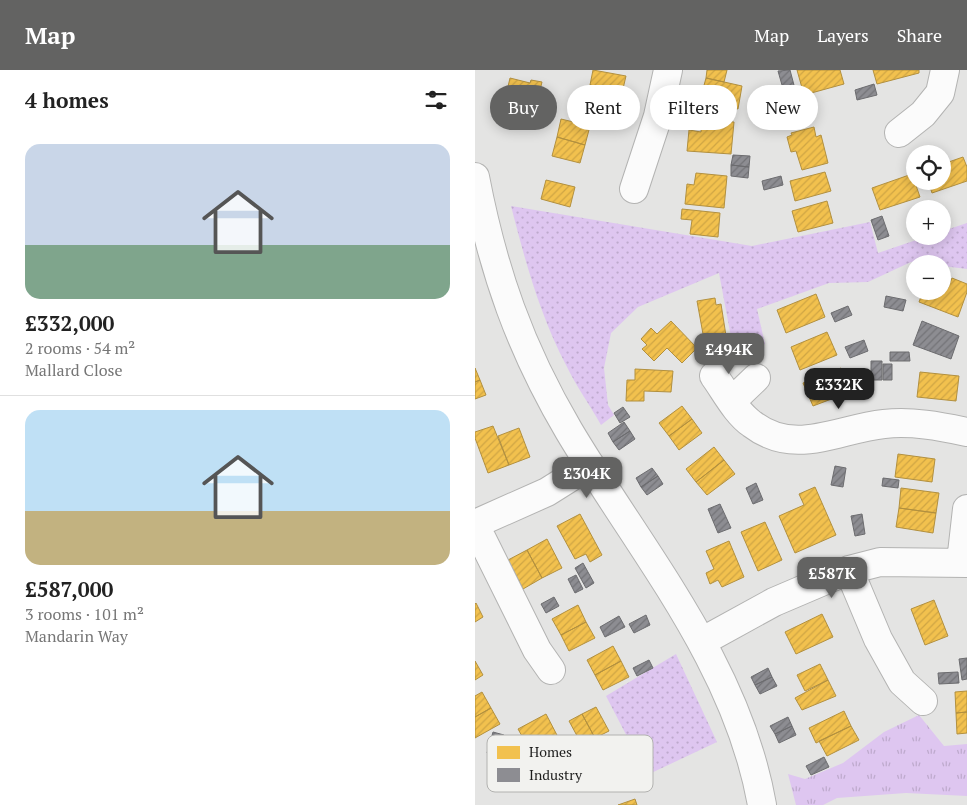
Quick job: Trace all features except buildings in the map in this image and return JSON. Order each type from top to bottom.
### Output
[{"type":"street","points":[[634,189],[658,116],[668,70]]},
{"type":"street","points":[[899,133],[923,114],[940,93],[945,70]]},
{"type":"street","points":[[475,177],[487,238],[505,295],[525,347],[543,384],[590,465],[703,641],[743,729],[762,805]]},
{"type":"street","points":[[714,376],[750,423],[768,434],[793,441],[817,440],[845,431],[884,424],[930,424],[967,432]]},
{"type":"street","points":[[732,401],[756,378]]},
{"type":"street","points":[[536,659],[475,524],[547,492],[590,465]]},
{"type":"street","points":[[703,641],[774,602],[849,570],[880,562],[964,563],[967,509]]},
{"type":"street","points":[[849,570],[883,648],[902,682],[923,701]]},
{"type":"green space","points":[[511,206],[752,246],[870,222],[878,253],[906,243],[906,245],[951,245],[951,228],[967,223],[967,269],[951,267],[951,255],[906,255],[906,264],[868,282],[829,283],[757,309],[765,344],[734,353],[719,273],[638,307],[611,333],[604,368],[608,405],[614,415],[601,425],[570,373],[548,327],[528,267]]},
{"type":"green space","points":[[676,654],[717,742],[653,772],[653,735],[626,735],[606,696]]},
{"type":"green space","points":[[919,715],[944,746],[967,744],[967,796],[906,793],[837,798],[823,805],[796,805],[788,774],[805,779],[843,763],[884,732]]}]
